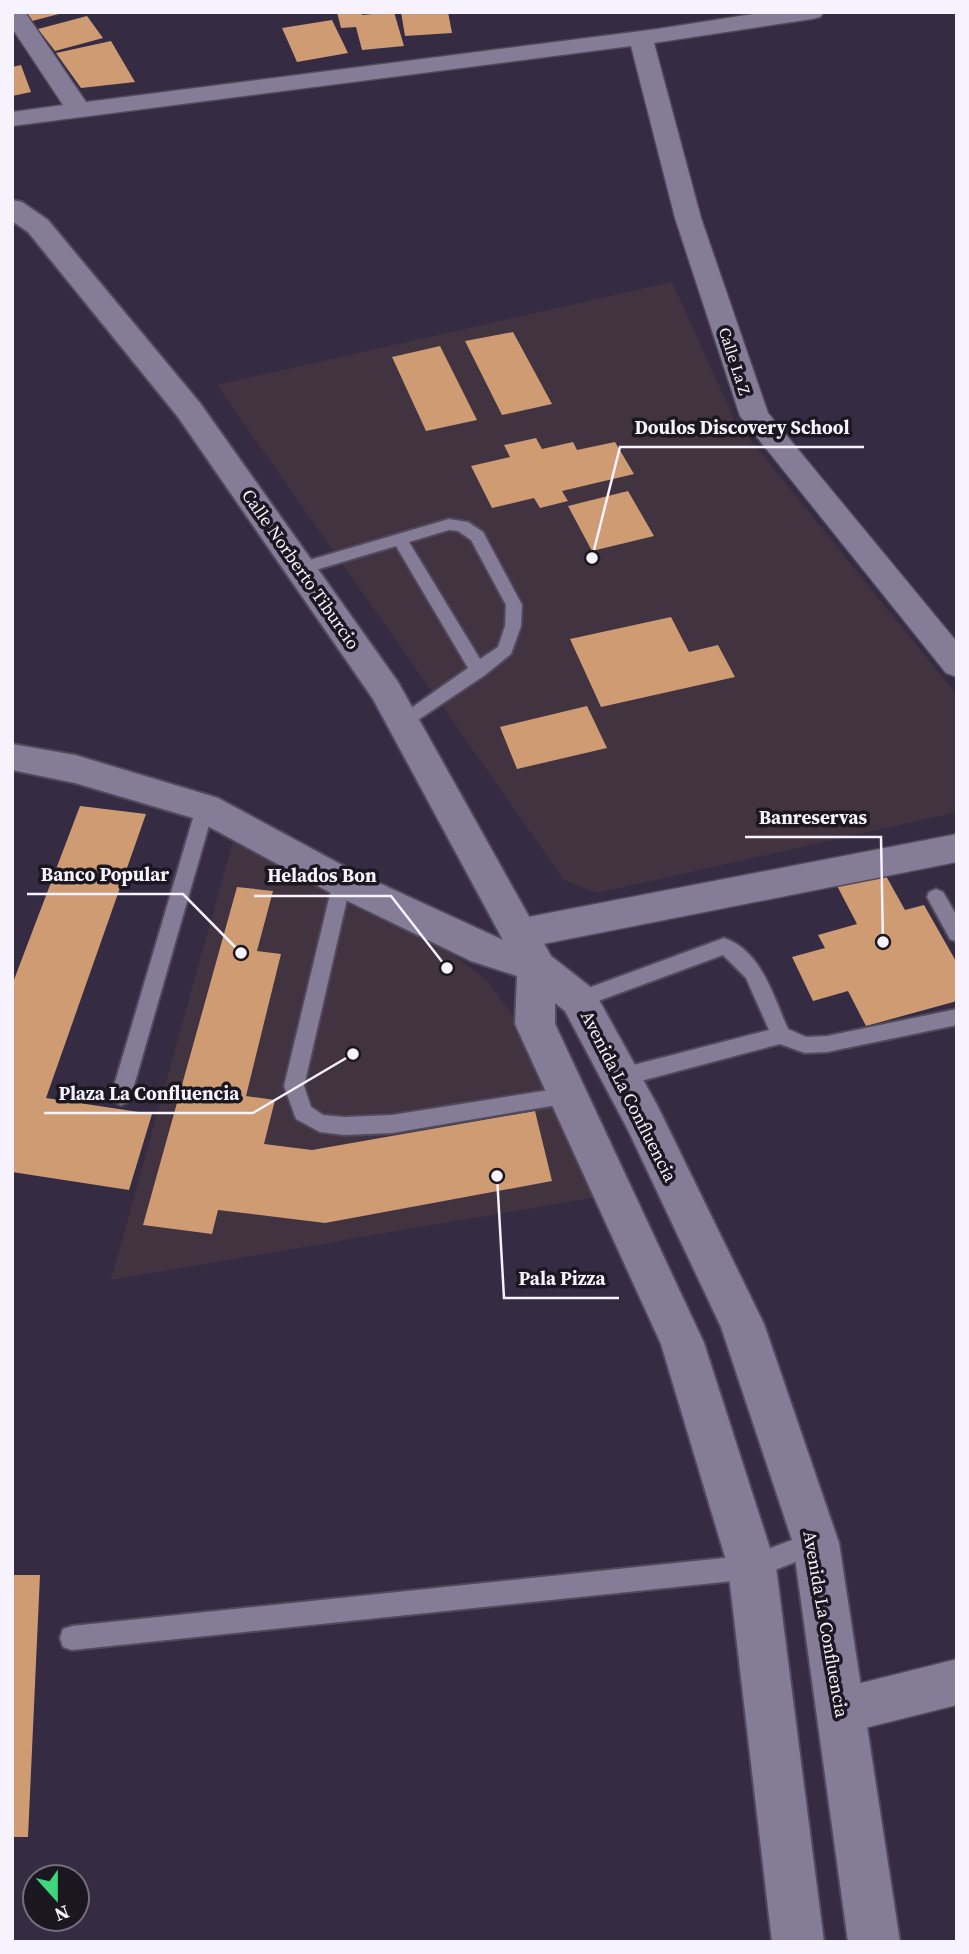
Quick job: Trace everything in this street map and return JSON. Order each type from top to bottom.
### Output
[{"type":"street","points":[[13,12],[78,109]]},
{"type":"street","points":[[12,119],[641,38],[812,12]]},
{"type":"street","name":"Calle La Z","points":[[641,38],[688,218],[754,416],[957,665]]},
{"type":"street","name":"Calle Norberto Tiburcio","points":[[12,208],[38,226],[189,410],[302,568],[386,691],[527,951]]},
{"type":"street","points":[[12,757],[75,769],[205,808],[342,881],[484,950],[527,951],[957,848]]},
{"type":"street","points":[[527,951],[536,1024],[682,1343],[752,1567],[798,1942]]},
{"type":"street","name":"Avenida La Confluencia","points":[[527,951],[579,1000],[622,1077],[742,1324],[816,1543],[874,1942]]},
{"type":"street","points":[[841,1711],[957,1682]]},
{"type":"lane","points":[[302,568],[449,524],[462,526],[477,536],[514,605],[513,626],[505,650],[403,723]]},
{"type":"lane","points":[[400,538],[479,671]]},
{"type":"lane","points":[[121,1096],[205,808]]},
{"type":"lane","points":[[342,881],[294,1086],[303,1113],[320,1123],[344,1126],[392,1124],[568,1096]]},
{"type":"lane","points":[[936,897],[957,934]]},
{"type":"lane","points":[[579,1000],[724,946],[736,951],[746,961],[781,1035]]},
{"type":"lane","points":[[622,1077],[781,1035],[805,1045],[827,1044],[957,1017]]},
{"type":"lane","points":[[72,1638],[752,1567],[816,1543]]},
{"type":"shaded area","points":[[672,282],[735,421],[957,695],[957,812],[597,893],[564,880],[217,385]]},
{"type":"shaded area","points":[[234,838],[444,948],[487,980],[520,1026],[597,1197],[111,1280]]},
{"type":"building","points":[[26,12],[63,12],[63,13],[32,21]]},
{"type":"building","points":[[337,12],[361,12],[362,15],[394,12],[404,46],[362,50],[356,27],[341,28]]},
{"type":"building","points":[[401,12],[448,12],[452,33],[405,36]]},
{"type":"building","points":[[87,16],[103,38],[55,51],[38,29]]},
{"type":"building","points":[[332,20],[348,53],[297,62],[282,28]]},
{"type":"building","points":[[111,41],[135,82],[81,88],[56,53]]},
{"type":"building","points":[[21,65],[31,92],[12,96],[12,67]]},
{"type":"building","points":[[513,332],[552,404],[502,415],[465,341]]},
{"type":"building","points":[[440,346],[477,420],[426,431],[392,357]]},
{"type":"building","points":[[536,438],[542,449],[573,442],[577,450],[615,442],[634,474],[562,491],[568,501],[540,508],[534,498],[492,508],[471,466],[510,457],[504,445]]},
{"type":"building","points":[[628,491],[654,536],[592,551],[568,506]]},
{"type":"building","points":[[671,617],[689,652],[718,645],[735,677],[601,707],[570,639]]},
{"type":"building","points":[[587,706],[607,748],[517,769],[500,727]]},
{"type":"building","points":[[80,806],[146,814],[46,1098],[152,1114],[129,1190],[12,1172],[12,985]]},
{"type":"building","points":[[881,867],[905,910],[924,905],[957,963],[957,1001],[866,1026],[848,991],[813,1001],[792,957],[825,948],[818,935],[857,924],[834,880]]},
{"type":"building","points":[[237,887],[273,891],[257,951],[281,954],[246,1096],[275,1100],[264,1144],[312,1150],[535,1111],[552,1181],[325,1223],[218,1210],[212,1234],[143,1225]]},
{"type":"building","points":[[12,1575],[40,1575],[28,1837],[12,1837]]},
{"type":"place","name":"Doulos Discovery School","points":[[592,558]]},
{"type":"place","name":"Banreservas","points":[[883,942]]},
{"type":"place","name":"Banco Popular","points":[[241,953]]},
{"type":"place","name":"Helados Bon","points":[[447,968]]},
{"type":"place","name":"Plaza La Confluencia","points":[[353,1054]]},
{"type":"place","name":"Pala Pizza","points":[[497,1176]]}]
